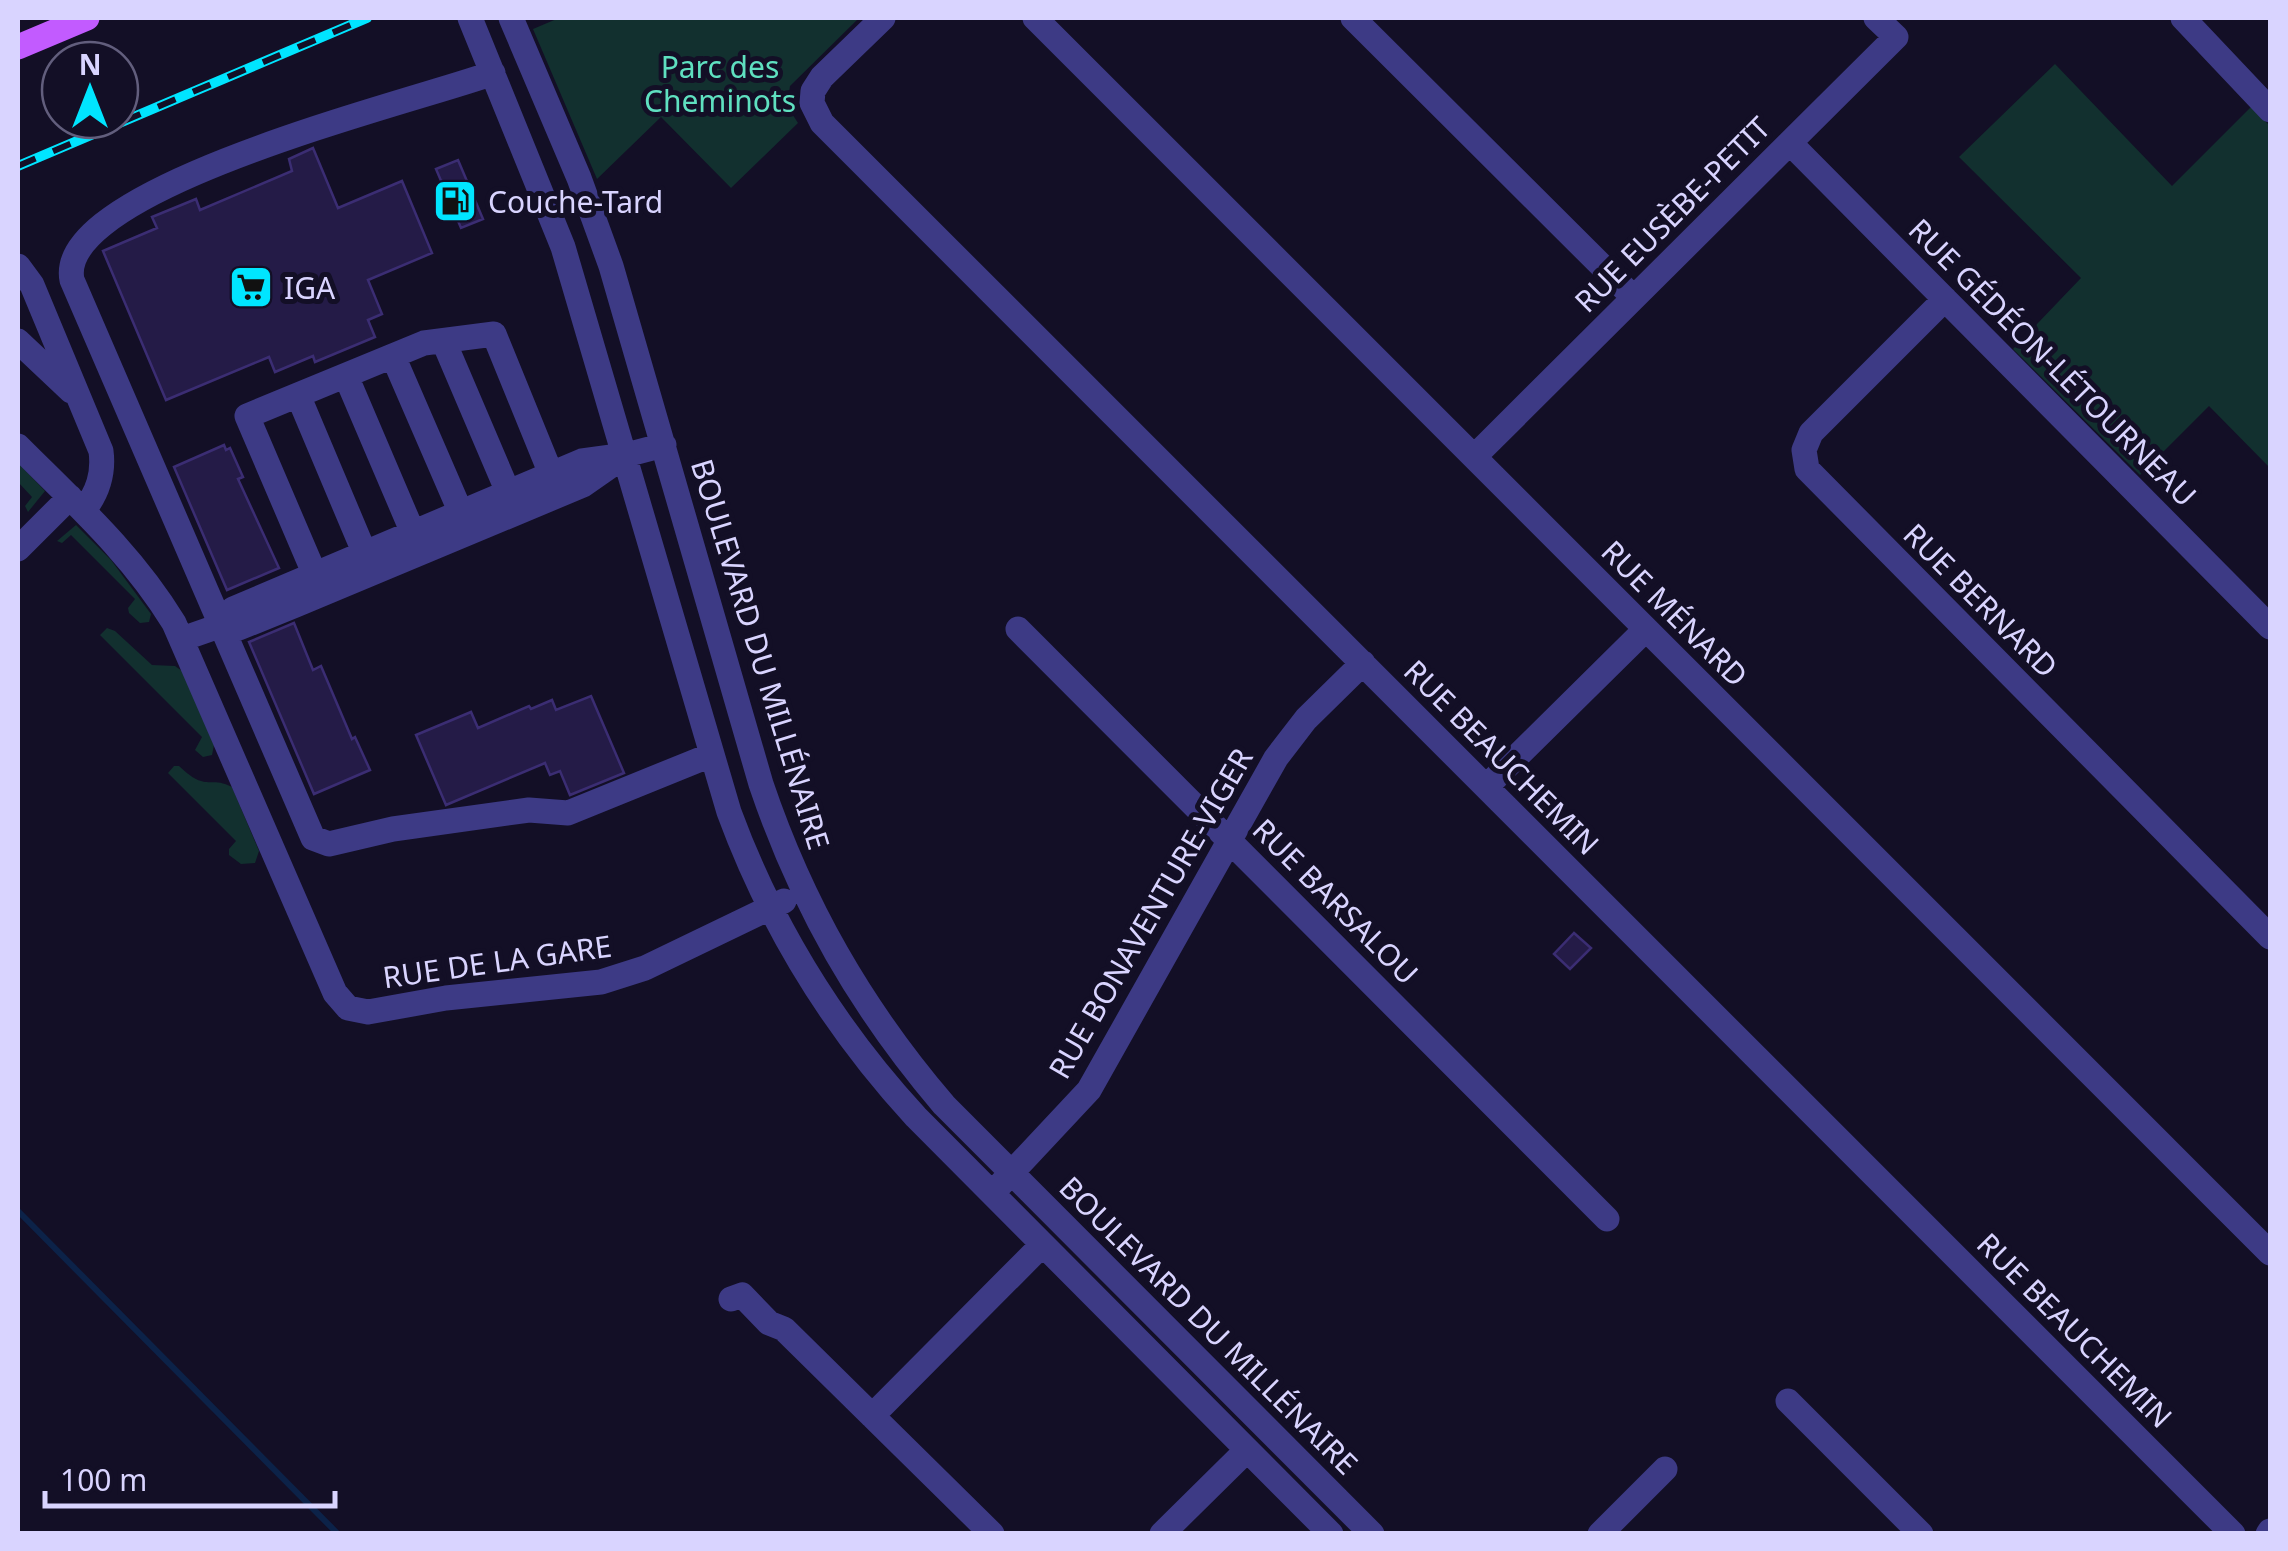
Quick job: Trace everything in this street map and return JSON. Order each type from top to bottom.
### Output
[{"type":"main road","points":[[18,47],[87,18]]},
{"type":"street","name":"BOULEVARD DU MILLÉNAIRE","points":[[470,18],[564,247],[711,755],[745,854],[818,993],[852,1042],[904,1104],[1331,1534]]},
{"type":"street","name":"BOULEVARD DU MILLÉNAIRE","points":[[512,18],[596,221],[760,784],[802,893],[839,962],[884,1031],[944,1104],[1372,1534]]},
{"type":"street","name":"RUE BEAUCHEMIN","points":[[882,18],[818,80],[812,97],[818,119],[2233,1534]]},
{"type":"street","name":"RUE MÉNARD","points":[[1034,18],[2270,1253]]},
{"type":"street","points":[[1353,18],[1633,298]]},
{"type":"street","name":"RUE EUSÈBE-PETIT","points":[[1474,457],[1896,37],[1876,18]]},
{"type":"street","points":[[2183,18],[2270,110]]},
{"type":"street","points":[[493,73],[296,134],[148,195],[114,214],[76,250],[71,260],[72,280],[313,838],[329,844],[393,829],[495,814],[529,810],[568,813],[711,755]]},
{"type":"street","name":"RUE GÉDÉON-LÉTOURNEAU","points":[[1790,143],[2270,626]]},
{"type":"street","points":[[18,266],[32,285],[98,441],[102,460],[98,488],[18,549]]},
{"type":"street","name":"RUE BERNARD","points":[[1945,299],[1811,433],[1804,450],[1808,469],[2270,937]]},
{"type":"street","points":[[315,575],[247,416],[424,344],[494,334],[551,474]]},
{"type":"street","points":[[18,341],[78,398]]},
{"type":"street","points":[[444,342],[508,492]]},
{"type":"street","points":[[394,356],[461,513]]},
{"type":"street","points":[[346,376],[413,533]]},
{"type":"street","points":[[298,396],[365,554]]},
{"type":"street","points":[[222,625],[232,609],[582,461],[626,456],[664,445]]},
{"type":"street","points":[[18,446],[145,578],[182,639],[222,625],[239,628],[583,485],[626,456]]},
{"type":"street","name":"RUE BARSALOU","points":[[1018,629],[1607,1219]]},
{"type":"street","points":[[1486,787],[1645,630]]},
{"type":"street","name":"RUE DE LA GARE","points":[[182,639],[335,993],[348,1008],[368,1012],[446,998],[620,978],[802,893]]},
{"type":"street","name":"RUE BONAVENTURE-VIGER","points":[[991,1194],[1089,1090],[1292,736],[1363,663]]},
{"type":"street","points":[[872,1416],[1042,1245]]},
{"type":"street","points":[[730,1298],[742,1295],[769,1323],[784,1329],[992,1534]]},
{"type":"street","points":[[1788,1401],[1921,1534]]},
{"type":"street","points":[[1162,1534],[1247,1450]]},
{"type":"street","points":[[1600,1534],[1664,1470]]},
{"type":"green space","name":"Parc des Cheminots","points":[[559,18],[859,18],[790,86],[787,106],[798,123],[731,188],[661,117],[597,179],[533,29]]},
{"type":"green space","points":[[2055,64],[2172,186],[2251,107],[2270,126],[2270,468],[2209,406],[2140,475],[2013,349],[2081,278],[1959,157]]},
{"type":"green space","points":[[18,463],[45,491],[28,512],[25,506],[32,497],[18,482]]},
{"type":"green space","points":[[76,525],[111,560],[151,614],[149,622],[140,623],[129,613],[135,599],[71,535],[62,543],[57,541]]},
{"type":"green space","points":[[107,628],[152,665],[175,666],[182,671],[214,745],[212,755],[203,757],[195,750],[202,737],[100,635]]},
{"type":"green space","points":[[174,766],[196,779],[232,787],[259,851],[255,863],[241,864],[229,855],[236,841],[168,773]]},
{"type":"building","points":[[313,148],[338,208],[402,181],[432,253],[368,280],[382,314],[368,320],[375,337],[315,362],[313,356],[275,372],[269,357],[166,400],[103,251],[157,228],[152,217],[196,199],[200,210],[292,171],[289,159]]},
{"type":"building","points":[[458,160],[483,219],[461,228],[436,169]]},
{"type":"building","points":[[224,445],[226,450],[230,448],[243,477],[238,479],[279,568],[227,590],[174,467]]},
{"type":"building","points":[[294,623],[313,670],[321,666],[352,739],[355,737],[370,770],[314,794],[249,642]]},
{"type":"building","points":[[591,696],[624,773],[570,795],[560,771],[550,775],[545,763],[446,805],[416,735],[471,712],[478,728],[529,706],[531,709],[552,700],[556,710]]},
{"type":"building","points":[[1574,933],[1591,948],[1570,969],[1554,954]]},
{"type":"waterway","points":[[18,1211],[338,1534]]},
{"type":"railway","points":[[18,166],[367,18]]},
{"type":"place","name":"Couche-Tard","points":[[455,201]]},
{"type":"place","name":"IGA","points":[[251,287]]}]
